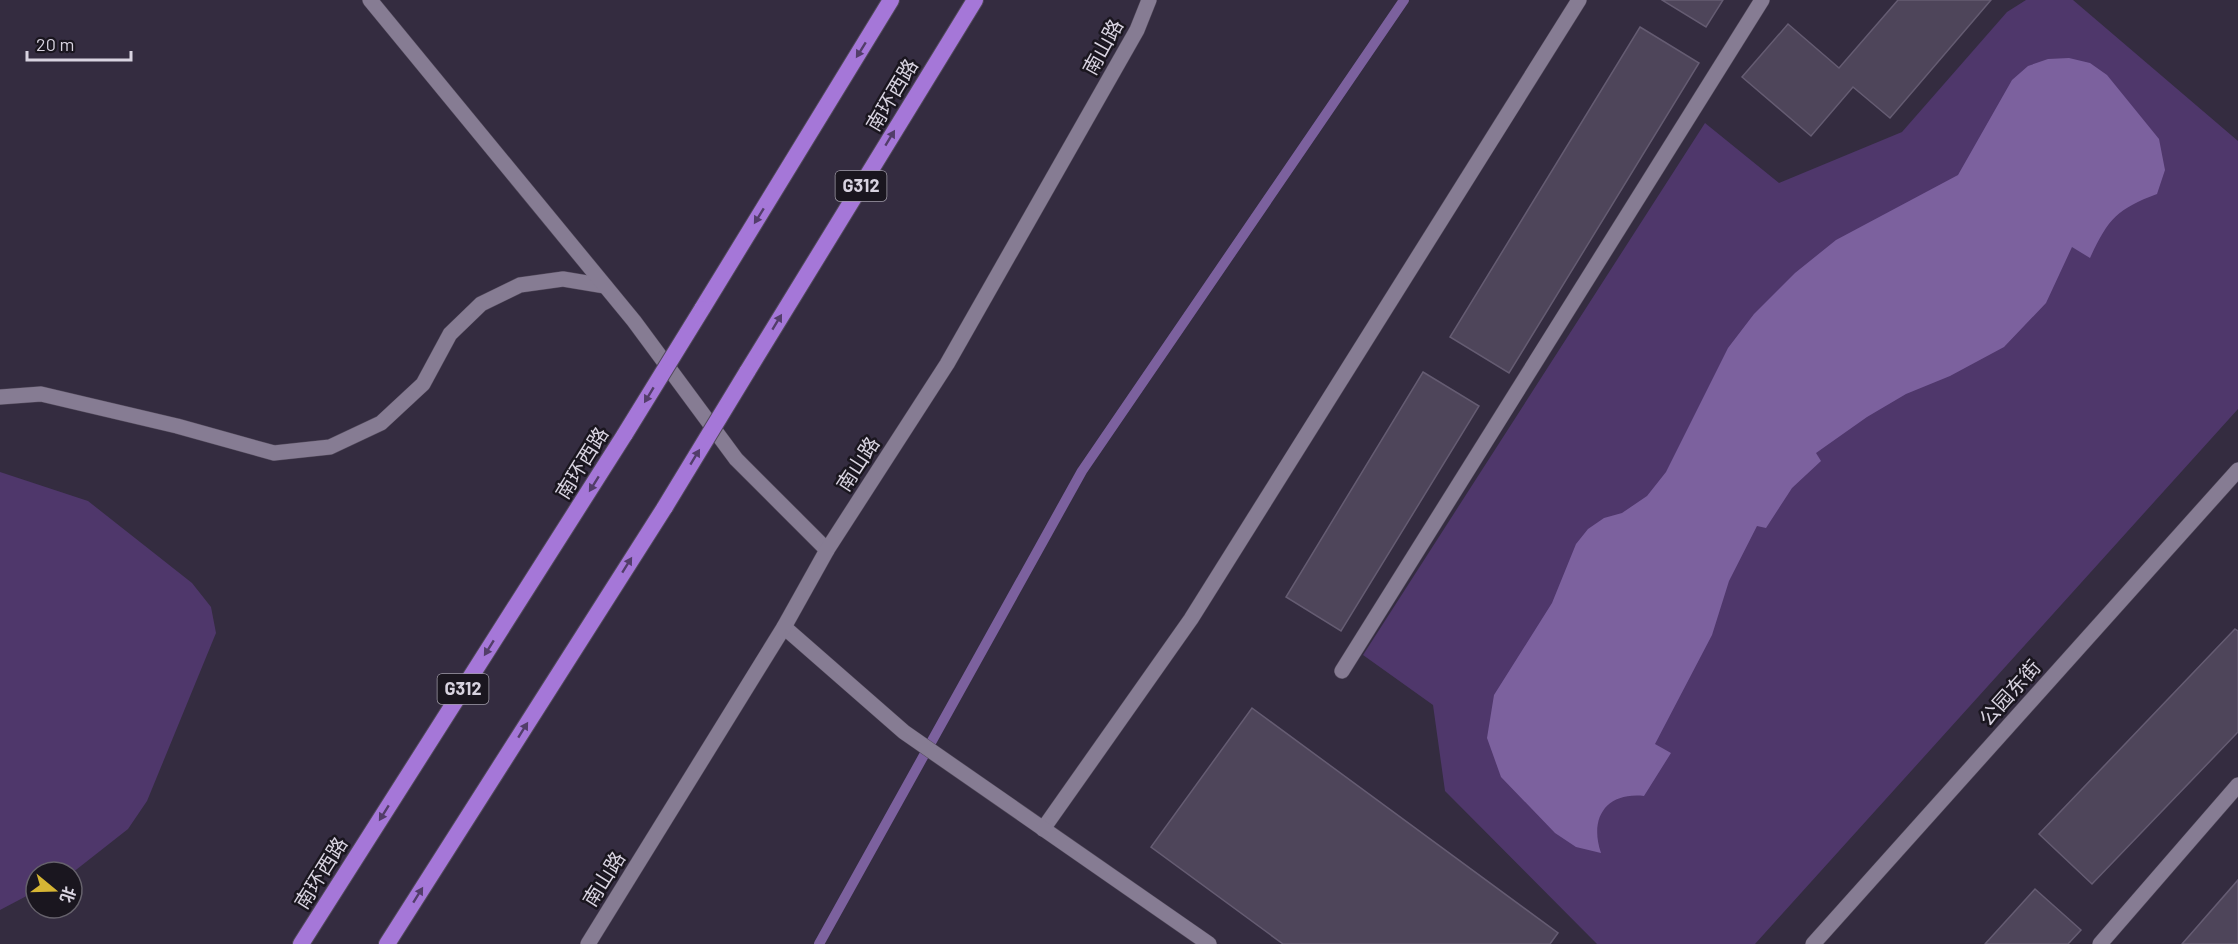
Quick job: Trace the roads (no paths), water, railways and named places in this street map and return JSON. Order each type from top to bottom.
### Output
[{"type":"highway","name":"南环西路","points":[[301,944],[625,435],[891,0]]},
{"type":"highway","name":"南环西路","points":[[387,944],[664,507],[975,0]]},
{"type":"street","points":[[370,0],[634,321],[736,459],[827,550]]},
{"type":"street","name":"南山路","points":[[588,944],[784,627],[827,550],[947,364],[1137,30],[1149,0]]},
{"type":"street","points":[[1043,829],[1191,619],[1578,0]]},
{"type":"street","points":[[1341,671],[1762,0]]},
{"type":"street","points":[[0,397],[41,394],[177,426],[274,453],[330,447],[381,423],[423,384],[450,334],[481,304],[520,285],[563,279],[605,286]]},
{"type":"street","name":"公园东街","points":[[1813,944],[2238,470]]},
{"type":"street","points":[[784,627],[904,732],[1209,944]]},
{"type":"street","points":[[2100,944],[2238,785]]},
{"type":"waterway","points":[[819,944],[1082,471],[1404,0]]}]
